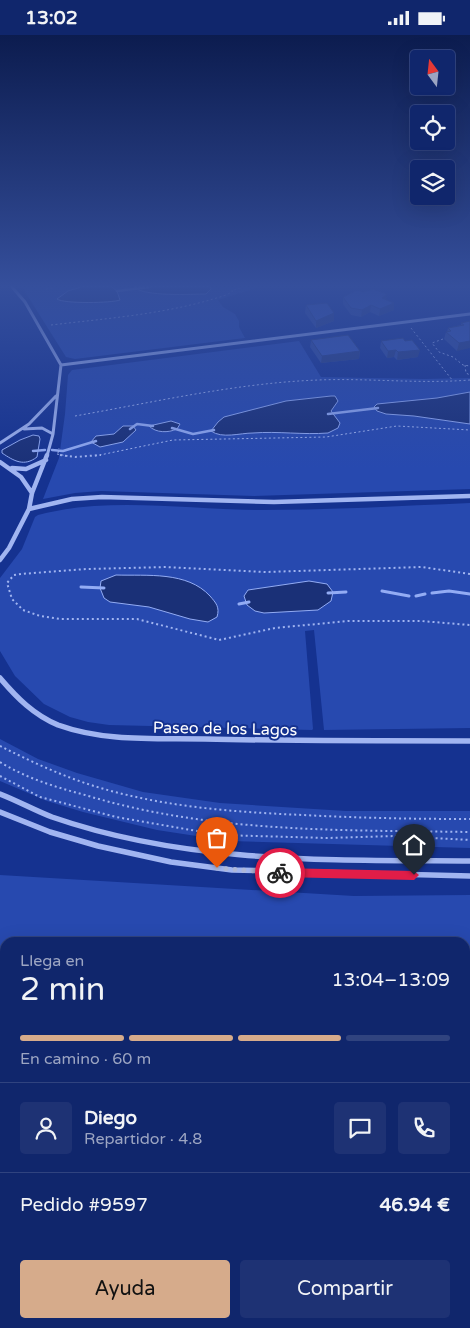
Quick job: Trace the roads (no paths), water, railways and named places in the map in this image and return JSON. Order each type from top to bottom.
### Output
[{"type":"street","points":[[0,560],[29,509],[32,493],[46,460],[53,433],[60,365],[50,347]]},
{"type":"street","points":[[60,365],[206,347]]},
{"type":"street","points":[[0,443],[40,415],[57,395]]},
{"type":"street","points":[[21,430],[42,428],[53,433]]},
{"type":"street","points":[[7,466],[26,469],[46,460]]},
{"type":"street","points":[[0,462],[21,477],[32,493]]},
{"type":"street","points":[[29,509],[72,499],[102,497],[274,502],[470,496]]},
{"type":"street","name":"Paseo de los Lagos","points":[[0,678],[25,706],[41,719],[78,732],[102,737],[283,741],[470,741]]},
{"type":"street","points":[[0,794],[58,819],[105,832],[177,847],[234,855],[470,861]]},
{"type":"street","points":[[0,812],[50,832],[98,846],[171,862],[232,870],[470,877]]},
{"type":"waterway","points":[[328,414],[378,408]]},
{"type":"waterway","points":[[130,429],[137,424],[153,426]]},
{"type":"waterway","points":[[172,428],[193,434],[214,430]]},
{"type":"waterway","points":[[52,450],[63,451],[96,441]]},
{"type":"waterway","points":[[33,451],[45,450]]},
{"type":"waterway","points":[[81,587],[104,588]]},
{"type":"waterway","points":[[382,591],[409,596]]},
{"type":"waterway","points":[[432,593],[449,591],[470,594]]},
{"type":"waterway","points":[[328,593],[346,592]]},
{"type":"waterway","points":[[416,596],[425,594]]},
{"type":"waterway","points":[[239,604],[249,602]]}]
